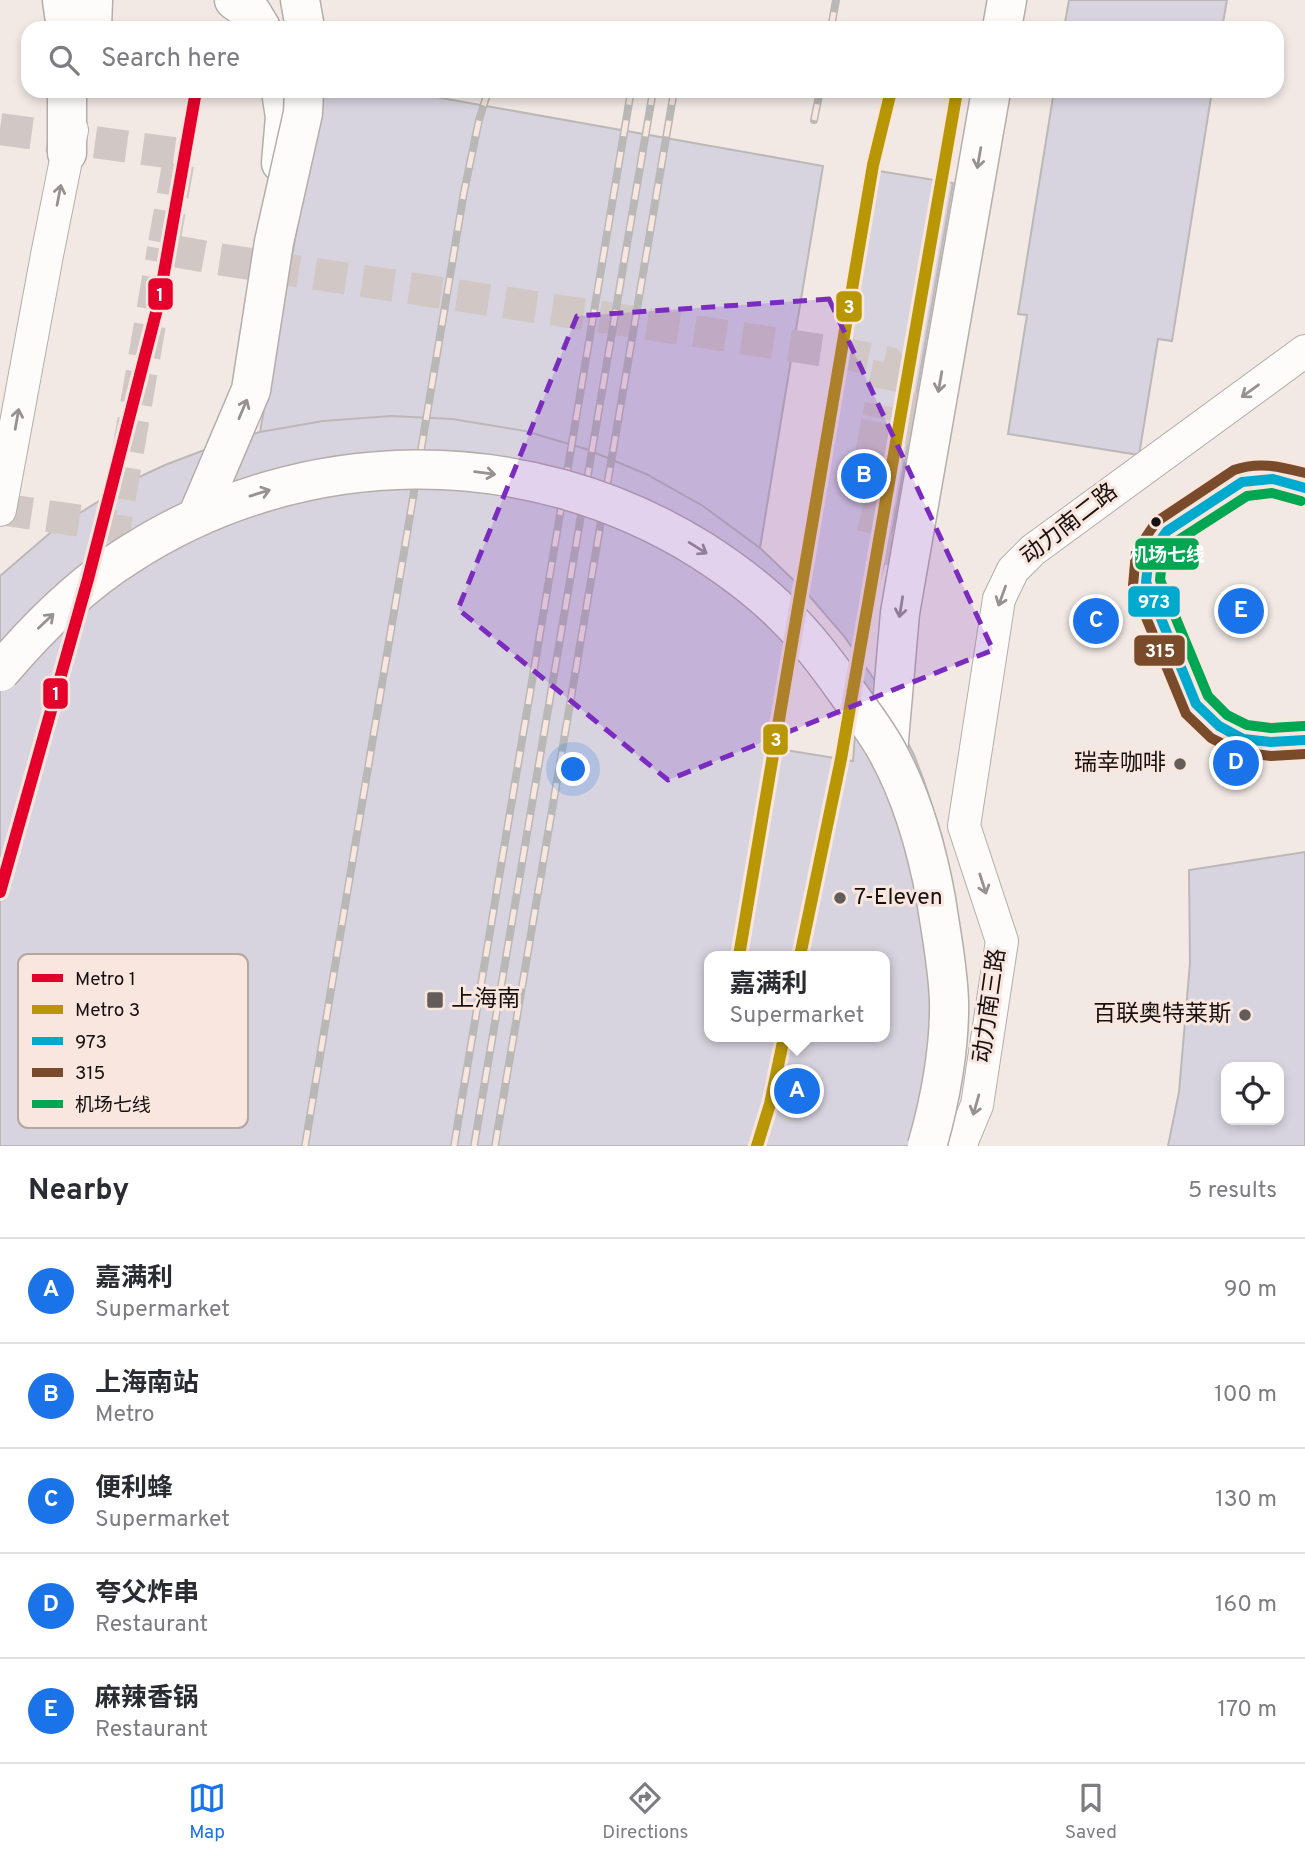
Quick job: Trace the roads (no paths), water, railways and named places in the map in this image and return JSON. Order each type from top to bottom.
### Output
[{"type":"main road","points":[[62,0],[65,21]]},
{"type":"main road","points":[[93,0],[94,21]]},
{"type":"main road","points":[[234,0],[253,13],[257,21]]},
{"type":"main road","points":[[300,0],[304,21]]},
{"type":"main road","points":[[1003,21],[1007,0]]},
{"type":"main road","points":[[67,98],[67,153]]},
{"type":"main road","points":[[197,517],[251,390],[274,242],[285,117],[282,98]]},
{"type":"main road","points":[[274,242],[303,113],[304,98]]},
{"type":"main road","points":[[888,752],[900,613],[990,98]]},
{"type":"main road","points":[[0,672],[31,635],[76,593],[130,554],[197,517],[255,494],[306,481],[364,472],[439,469],[488,473],[578,493],[623,509],[676,534],[754,588],[783,613],[822,657],[888,752],[912,807],[931,875],[942,934],[949,1002],[941,1088],[927,1146]]},
{"type":"lane","points":[[96,21],[102,0]]},
{"type":"lane","points":[[0,510],[79,98]]},
{"type":"lane","name":"动力南二路","points":[[964,827],[999,598],[1013,570],[1033,550],[1305,351]]},
{"type":"lane","points":[[1302,740],[1271,742],[1243,739],[1219,726],[1196,704],[1146,582],[1149,556],[1167,531],[1242,481],[1273,479],[1305,488]]},
{"type":"lane","name":"动力南三路","points":[[960,1146],[977,1105],[1002,942],[964,827]]},
{"type":"tunnel","points":[[0,129],[180,154],[163,249],[847,354],[889,363],[878,418]]},
{"type":"tunnel","points":[[0,509],[115,526],[163,249]]},
{"type":"tunnel","points":[[893,566],[899,527],[894,523],[859,514],[878,418],[919,431],[925,395]]},
{"type":"railway","points":[[832,21],[836,0]]},
{"type":"railway","points":[[305,1146],[464,192],[486,98]]},
{"type":"railway","points":[[454,1146],[630,98]]},
{"type":"railway","points":[[474,1146],[652,98]]},
{"type":"railway","points":[[495,1146],[673,98]]},
{"type":"railway","points":[[814,120],[819,98]]},
{"type":"metro line","name":"1","points":[[0,892],[88,579],[159,301],[195,98]]},
{"type":"metro line","name":"3","points":[[740,951],[873,165],[889,98]]},
{"type":"metro line","name":"3","points":[[801,951],[841,759],[956,98]]},
{"type":"metro line","name":"3","points":[[757,1146],[770,1104],[783,1042]]},
{"type":"place","name":"上海南站","points":[[864,476]]},
{"type":"place","name":"麻辣香锅","points":[[1241,611]]},
{"type":"place","name":"便利蜂","points":[[1096,621]]},
{"type":"place","name":"夸父炸串","points":[[1236,763]]},
{"type":"place","name":"瑞幸咖啡","points":[[1180,764]]},
{"type":"place","name":"7-Eleven","points":[[840,898]]},
{"type":"place","name":"上海南","points":[[435,1000]]},
{"type":"place","name":"百联奥特莱斯","points":[[1245,1015]]},
{"type":"place","name":"嘉满利","points":[[797,1091]]}]
